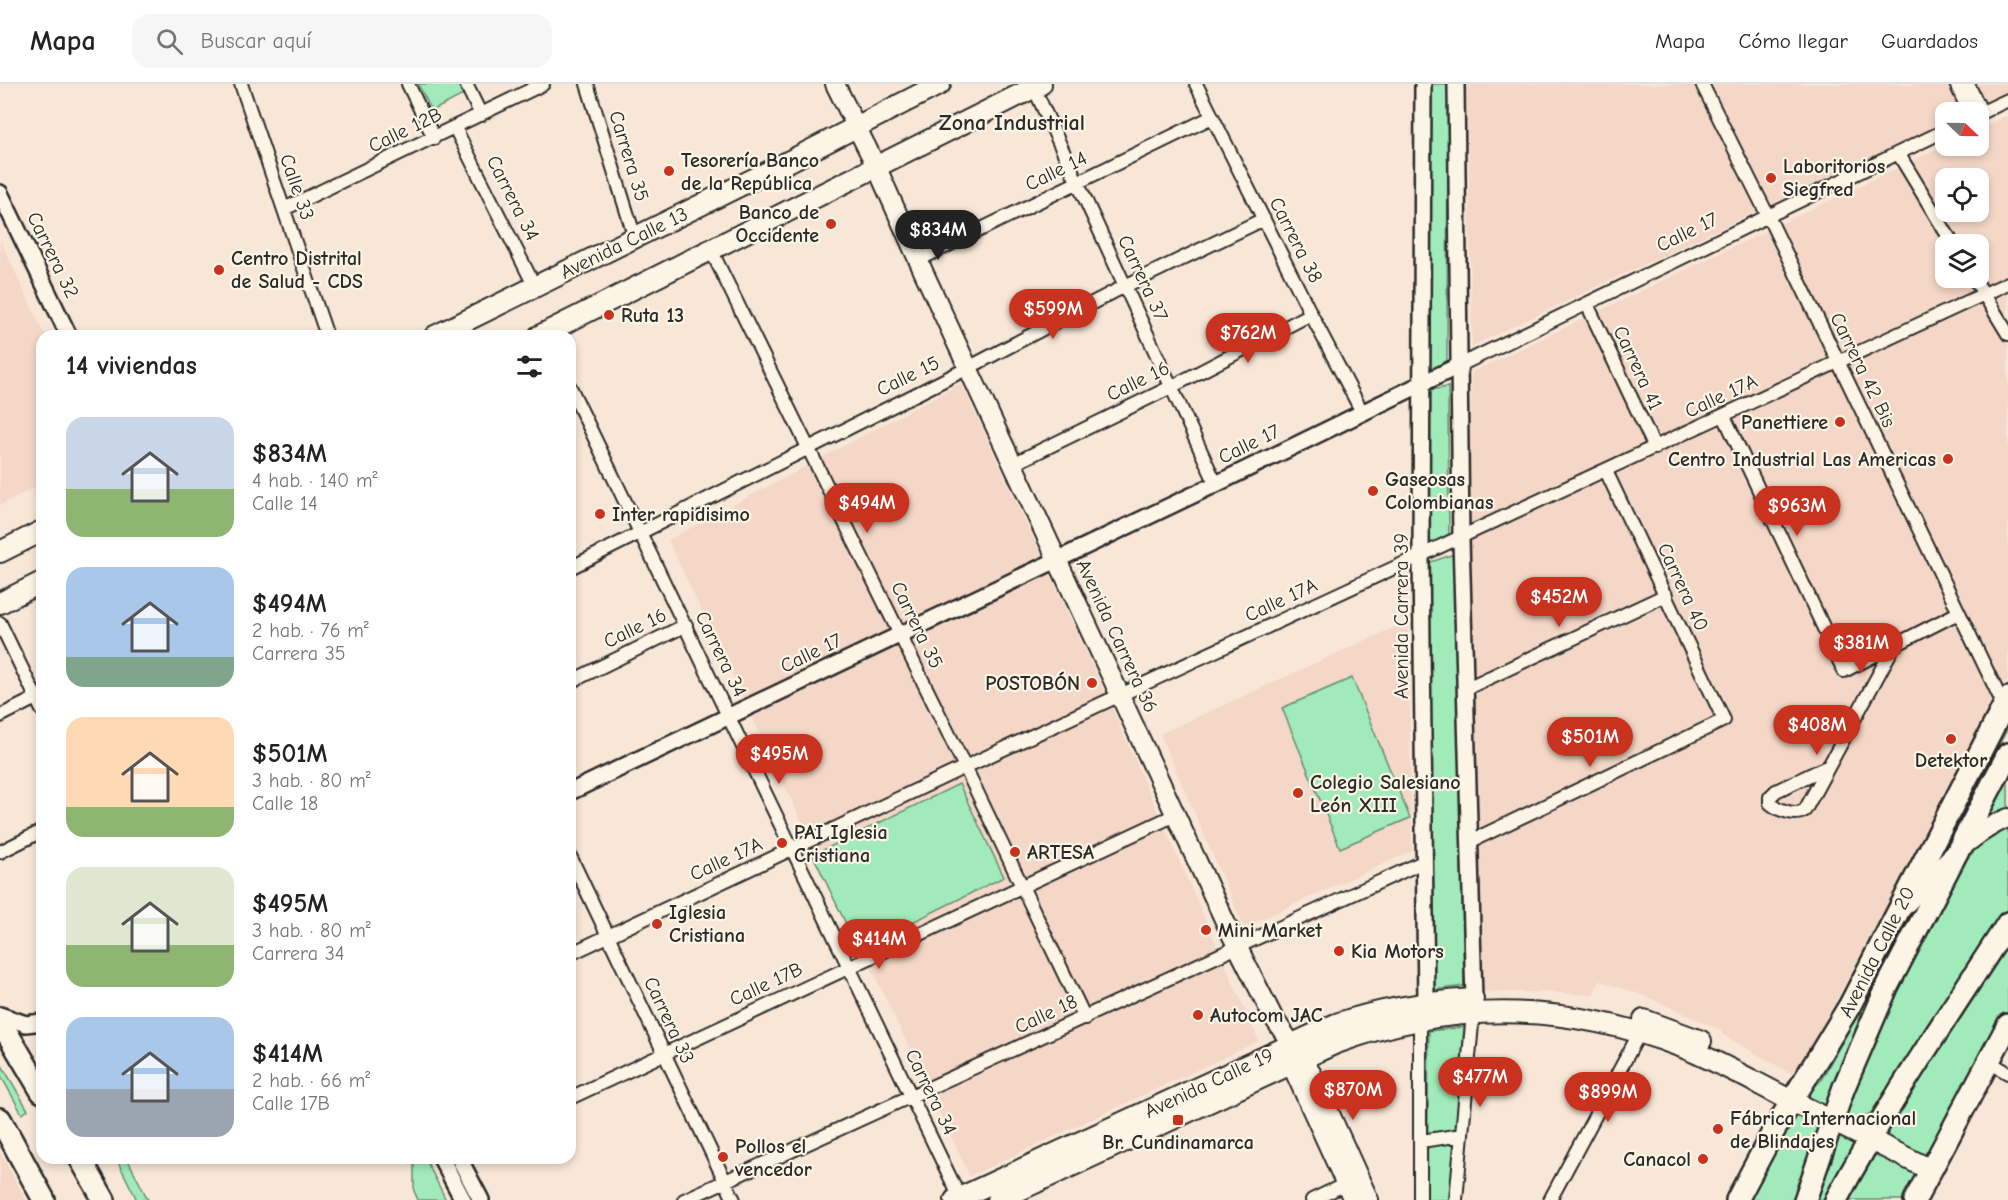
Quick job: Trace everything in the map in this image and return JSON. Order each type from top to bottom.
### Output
[{"type":"highway","name":"Avenida Calle 20","points":[[1737,1200],[1840,1022],[2006,702]]},
{"type":"highway","name":"Avenida Calle 20","points":[[1805,1200],[1858,1051],[1887,987],[2008,754]]},
{"type":"highway","points":[[1961,789],[1993,783]]},
{"type":"highway","points":[[1887,987],[1898,912]]},
{"type":"highway","points":[[1836,1200],[1869,1139],[2008,923]]},
{"type":"highway","points":[[1983,963],[2008,942]]},
{"type":"highway","points":[[0,1021],[36,1082]]},
{"type":"highway","points":[[1915,1200],[2008,1025]]},
{"type":"highway","points":[[0,1119],[44,1200]]},
{"type":"highway","points":[[83,1164],[104,1200]]},
{"type":"main road","name":"Avenida Carrera 36","points":[[836,84],[877,168],[1175,815],[1273,1017],[1295,1056],[1349,1192]]},
{"type":"main road","name":"Avenida Calle 13","points":[[447,330],[940,84]]},
{"type":"main road","points":[[553,330],[1037,86]]},
{"type":"main road","points":[[0,552],[36,534]]},
{"type":"main road","points":[[0,603],[36,585]]},
{"type":"main road","points":[[1898,912],[1956,854],[1989,827],[2008,818]]},
{"type":"main road","points":[[1473,1006],[1550,1001],[1607,1009],[1653,1022],[1692,1037],[1783,1083],[1832,1121],[1931,1170]]},
{"type":"main road","points":[[1473,1006],[1604,1022],[1640,1032],[1797,1094]]},
{"type":"main road","name":"Avenida Calle 19","points":[[958,1199],[1295,1056],[1423,1011],[1473,1006]]},
{"type":"main road","name":"Avenida Carrera 36","points":[[1295,1056],[1314,1078],[1369,1200]]},
{"type":"main road","name":"Avenida Calle 19","points":[[998,1200],[1295,1056]]},
{"type":"street","name":"Calle 33","points":[[241,84],[325,330]]},
{"type":"street","points":[[408,84],[434,138]]},
{"type":"street","points":[[466,84],[481,115]]},
{"type":"street","name":"Calle 12B","points":[[284,209],[543,84]]},
{"type":"street","name":"Carrera 35","points":[[587,84],[635,238]]},
{"type":"street","name":"Carrera 38","points":[[1196,84],[1362,412]]},
{"type":"street","name":"Avenida Carrera 39","points":[[1423,84],[1421,384],[1423,1011]]},
{"type":"street","points":[[1456,84],[1461,539],[1473,1006],[1456,1200]]},
{"type":"street","name":"Carrera 42 Bis","points":[[1702,84],[1768,216],[1958,613],[2006,702]]},
{"type":"street","points":[[1956,84],[1964,102]]},
{"type":"street","points":[[1968,84],[1975,102]]},
{"type":"street","name":"Carrera 37","points":[[1037,86],[1077,182],[1216,484]]},
{"type":"street","points":[[1989,110],[2008,100]]},
{"type":"street","name":"Calle 14","points":[[918,260],[1212,117]]},
{"type":"street","name":"Carrera 34","points":[[455,128],[535,287]]},
{"type":"street","name":"Calle 17","points":[[576,789],[1216,484],[1935,135]]},
{"type":"street","points":[[1898,153],[1947,234]]},
{"type":"street","name":"Carrera 32","points":[[0,193],[66,330]]},
{"type":"street","name":"Calle 15","points":[[576,565],[968,368],[1125,286],[1264,219]]},
{"type":"street","name":"Carrera 35","points":[[711,250],[900,633],[1085,1017]]},
{"type":"street","name":"Calle 17A","points":[[576,951],[794,850],[965,767],[1461,539],[2008,283]]},
{"type":"street","points":[[1980,288],[2008,334]]},
{"type":"street","name":"Carrera 41","points":[[1587,304],[1655,448]]},
{"type":"street","name":"Calle 16","points":[[1013,464],[1171,387],[1311,314]]},
{"type":"street","name":"Carrera 34","points":[[576,399],[850,967],[958,1199]]},
{"type":"street","points":[[1724,416],[1844,671],[1958,613]]},
{"type":"street","name":"Carrera 40","points":[[1469,842],[1724,720],[1606,471]]},
{"type":"street","points":[[1465,689],[1666,595]]},
{"type":"street","points":[[0,622],[36,691]]},
{"type":"street","name":"Calle 16","points":[[576,678],[686,625]]},
{"type":"street","points":[[1829,766],[1776,791],[1770,797],[1770,803],[1773,806],[1801,814],[1805,810],[1829,766],[1894,646]]},
{"type":"street","points":[[0,717],[36,699]]},
{"type":"street","name":"Calle 17B","points":[[576,1095],[1175,815]]},
{"type":"street","points":[[0,852],[36,834]]},
{"type":"street","name":"Calle 18","points":[[684,1200],[1424,862]]},
{"type":"street","name":"Carrera 33","points":[[576,869],[734,1200]]},
{"type":"street","points":[[1420,1200],[1423,1011]]},
{"type":"street","points":[[0,1015],[26,1024],[36,1023]]},
{"type":"street","points":[[1550,1200],[1640,1032]]},
{"type":"street","points":[[1989,1062],[2008,1073]]},
{"type":"street","points":[[1421,1141],[1462,1135]]},
{"type":"street","points":[[444,1164],[463,1200]]},
{"type":"street","points":[[462,1164],[481,1200]]},
{"type":"street","points":[[1311,1200],[1349,1192]]},
{"type":"shaded area","points":[[1467,84],[2008,84],[2008,92],[1987,102],[1935,102],[1935,127],[1472,346]]},
{"type":"shaded area","points":[[2008,115],[2008,679],[1794,1075],[1723,1035],[1720,1030],[1648,997],[1600,981],[1593,995],[1487,992],[1482,989],[1478,808],[1467,547],[1472,372],[1935,150],[1935,156],[1989,156],[1989,124]]},
{"type":"shaded area","points":[[0,239],[42,330],[36,330],[36,487],[0,505]]},
{"type":"shaded area","points":[[961,383],[1097,675],[1259,1041],[970,1176],[668,540]]},
{"type":"shaded area","name":"Colegio Salesiano León XIII","points":[[1408,621],[1412,851],[1244,927],[1160,734]]},
{"type":"shaded area","points":[[0,1152],[26,1200],[0,1200]]},
{"type":"green space","points":[[418,84],[461,84],[465,94],[432,111]]},
{"type":"green space","points":[[1430,84],[1448,84],[1447,361],[1430,371]]},
{"type":"green space","points":[[1448,387],[1449,534],[1430,544],[1430,390]]},
{"type":"green space","points":[[1454,554],[1464,986],[1433,990],[1428,563]]},
{"type":"green space","points":[[1352,678],[1410,818],[1340,848],[1282,708]]},
{"type":"green space","points":[[2008,708],[2008,728],[1985,771],[1968,782]]},
{"type":"green space","points":[[2008,772],[2008,809],[1983,821]]},
{"type":"green space","points":[[959,784],[1004,877],[858,949],[813,855]]},
{"type":"green space","points":[[2008,828],[2008,910],[1871,1113],[1857,1119],[1841,1119],[1893,993],[1958,868],[1979,846]]},
{"type":"green space","points":[[2008,947],[2008,1013],[1929,1158],[1882,1134],[1993,963]]},
{"type":"green space","points":[[1882,970],[1827,1106],[1805,1097],[1821,1080]]},
{"type":"green space","points":[[1464,1027],[1451,1200],[1427,1200],[1429,1031]]},
{"type":"green space","points":[[0,1062],[28,1110],[22,1114],[0,1074]]},
{"type":"green space","points":[[1791,1110],[1820,1126],[1796,1200],[1743,1200]]},
{"type":"green space","points":[[1836,1136],[1856,1145],[1826,1200],[1814,1200]]},
{"type":"green space","points":[[1873,1149],[1920,1174],[1906,1200],[1845,1200]]},
{"type":"green space","points":[[119,1164],[130,1164],[148,1200],[137,1200]]},
{"type":"green space","points":[[414,1164],[428,1164],[446,1200],[418,1200],[414,1191]]},
{"type":"place","name":"Tesorería Banco de la República","points":[[669,171]]},
{"type":"place","name":"Laboritorios Siegfred","points":[[1771,178]]},
{"type":"place","name":"Banco de Occidente","points":[[831,224]]},
{"type":"place","name":"Centro Distrital de Salud - CDS","points":[[219,270]]},
{"type":"place","name":"Ruta 13","points":[[609,315]]},
{"type":"place","name":"Panettiere","points":[[1840,422]]},
{"type":"place","name":"Centro Industrial Las Americas","points":[[1948,459]]},
{"type":"place","name":"Gaseosas Colombianas","points":[[1373,491]]},
{"type":"place","name":"Inter rapidisimo","points":[[600,514]]},
{"type":"place","name":"POSTOBÓN","points":[[1092,683]]},
{"type":"place","name":"Detektor","points":[[1951,739]]},
{"type":"place","name":"Colegio Salesiano León XIII","points":[[1298,793]]},
{"type":"place","name":"PAI Iglesia Cristiana","points":[[782,843]]},
{"type":"place","name":"ARTESA","points":[[1015,852]]},
{"type":"place","name":"Iglesia Cristiana","points":[[657,924]]},
{"type":"place","name":"Mini Market","points":[[1206,930]]},
{"type":"place","name":"Kia Motors","points":[[1339,951]]},
{"type":"place","name":"Autocom JAC","points":[[1198,1015]]},
{"type":"place","name":"Br. Cundinamarca","points":[[1178,1120]]},
{"type":"place","name":"Fábrica Internacional de Blindajes","points":[[1718,1129]]},
{"type":"place","name":"Pollos el vencedor","points":[[723,1157]]},
{"type":"place","name":"Canacol","points":[[1703,1159]]},
{"type":"district","name":"Zona Industrial","points":[[1012,123]]}]
